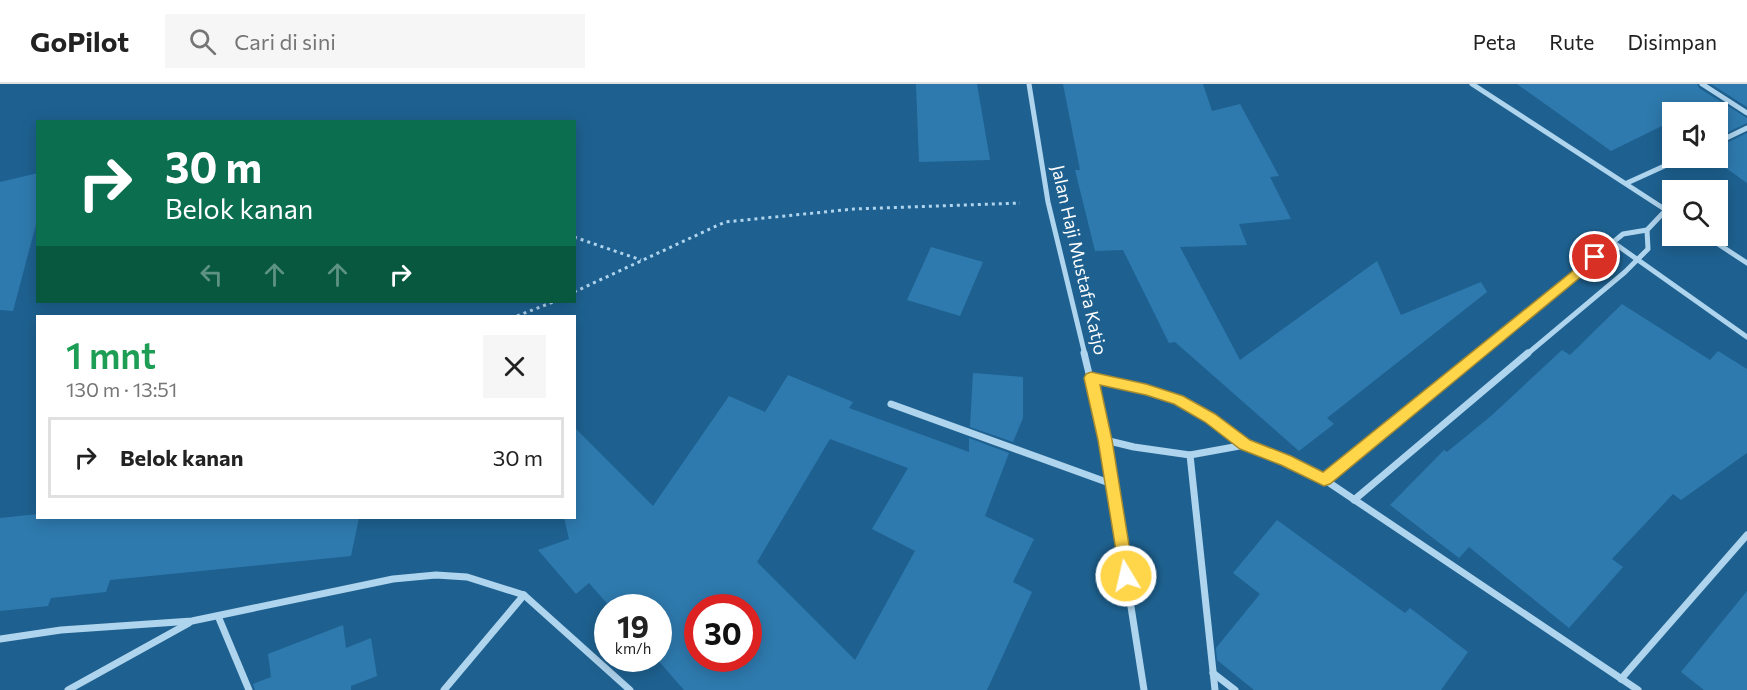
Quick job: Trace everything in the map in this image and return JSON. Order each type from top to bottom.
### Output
[{"type":"street","name":"Jalan Haji Mustafa Katjo","points":[[1029,84],[1048,202],[1105,440],[1144,690]]},
{"type":"street","points":[[1472,84],[1518,117],[1627,183],[1662,207]]},
{"type":"street","points":[[1702,84],[1747,113]]},
{"type":"street","points":[[1728,137],[1747,128]]},
{"type":"street","points":[[1627,183],[1662,167]]},
{"type":"street","points":[[1324,480],[1623,234],[1647,230],[1662,214]]},
{"type":"street","points":[[1354,501],[1639,259],[1648,249],[1647,230]]},
{"type":"street","points":[[1614,243],[1747,337]]},
{"type":"street","points":[[1721,246],[1747,263]]},
{"type":"street","points":[[1091,378],[1146,389],[1179,400],[1210,418],[1245,445],[1286,460],[1324,480],[1638,690]]},
{"type":"street","points":[[891,404],[1112,484]]},
{"type":"street","points":[[1105,440],[1134,447],[1190,455],[1245,445]]},
{"type":"street","points":[[1190,455],[1215,690]]},
{"type":"street","points":[[1621,679],[1747,535]]},
{"type":"street","points":[[0,639],[61,630],[192,621],[393,579],[436,575],[467,577],[524,595],[630,690]]},
{"type":"street","points":[[444,690],[524,595]]},
{"type":"street","points":[[218,615],[249,690]]},
{"type":"street","points":[[68,690],[192,621]]},
{"type":"street","points":[[1213,673],[1235,690]]},
{"type":"path","points":[[576,291],[725,222],[854,209],[1048,202]]},
{"type":"path","points":[[576,238],[642,261]]},
{"type":"path","points":[[520,315],[550,303]]},
{"type":"building","points":[[916,84],[977,84],[990,160],[919,162]]},
{"type":"building","points":[[1063,84],[1203,84],[1212,111],[1240,104],[1279,176],[1270,177],[1291,219],[1239,224],[1247,245],[1180,247],[1240,360],[1377,261],[1401,315],[1481,282],[1487,292],[1327,418],[1334,424],[1299,451],[1175,342],[1169,343],[1123,250],[1095,251],[1075,170],[1080,170]]},
{"type":"building","points":[[1517,84],[1697,84],[1699,88],[1721,102],[1662,102],[1662,126],[1611,151]]},
{"type":"building","points":[[1711,84],[1747,84],[1747,107]]},
{"type":"building","points":[[1728,106],[1747,118],[1747,123],[1728,132]]},
{"type":"building","points":[[1747,133],[1747,183],[1726,168],[1728,168],[1728,142]]},
{"type":"building","points":[[36,173],[36,225],[13,311],[0,310],[0,182]]},
{"type":"building","points":[[931,247],[983,262],[960,316],[907,300]]},
{"type":"building","points":[[1622,304],[1710,360],[1718,351],[1747,369],[1747,453],[1681,500],[1673,494],[1612,559],[1623,567],[1569,628],[1469,547],[1459,558],[1390,505],[1444,450],[1447,452],[1491,416],[1562,350],[1570,355]]},
{"type":"building","points":[[973,373],[1023,377],[1023,418],[1013,442],[970,427]]},
{"type":"building","points":[[788,375],[853,402],[849,408],[969,452],[969,438],[1009,453],[985,516],[1034,539],[1013,582],[1032,592],[987,690],[684,690],[668,672],[672,672],[672,594],[599,594],[589,583],[576,594],[538,550],[569,539],[564,519],[576,519],[576,429],[653,506],[729,396],[765,412]],"holes":[[[830,439],[908,468],[872,529],[915,551],[855,660],[757,562]]]},
{"type":"building","points":[[36,514],[36,519],[359,519],[351,556],[110,580],[106,592],[51,598],[48,606],[0,611],[0,518]]},
{"type":"building","points":[[1277,520],[1405,613],[1410,608],[1468,652],[1441,690],[1254,690],[1217,660],[1216,648],[1260,594],[1233,573]]},
{"type":"building","points":[[1747,591],[1747,690],[1704,690],[1681,672]]},
{"type":"building","points":[[343,625],[346,648],[371,638],[377,676],[351,686],[351,690],[255,690],[253,684],[271,677],[268,654]]},
{"type":"route","points":[[1126,576],[1105,440],[1091,378],[1146,389],[1179,400],[1210,418],[1245,445],[1286,460],[1324,480],[1595,257]]}]
